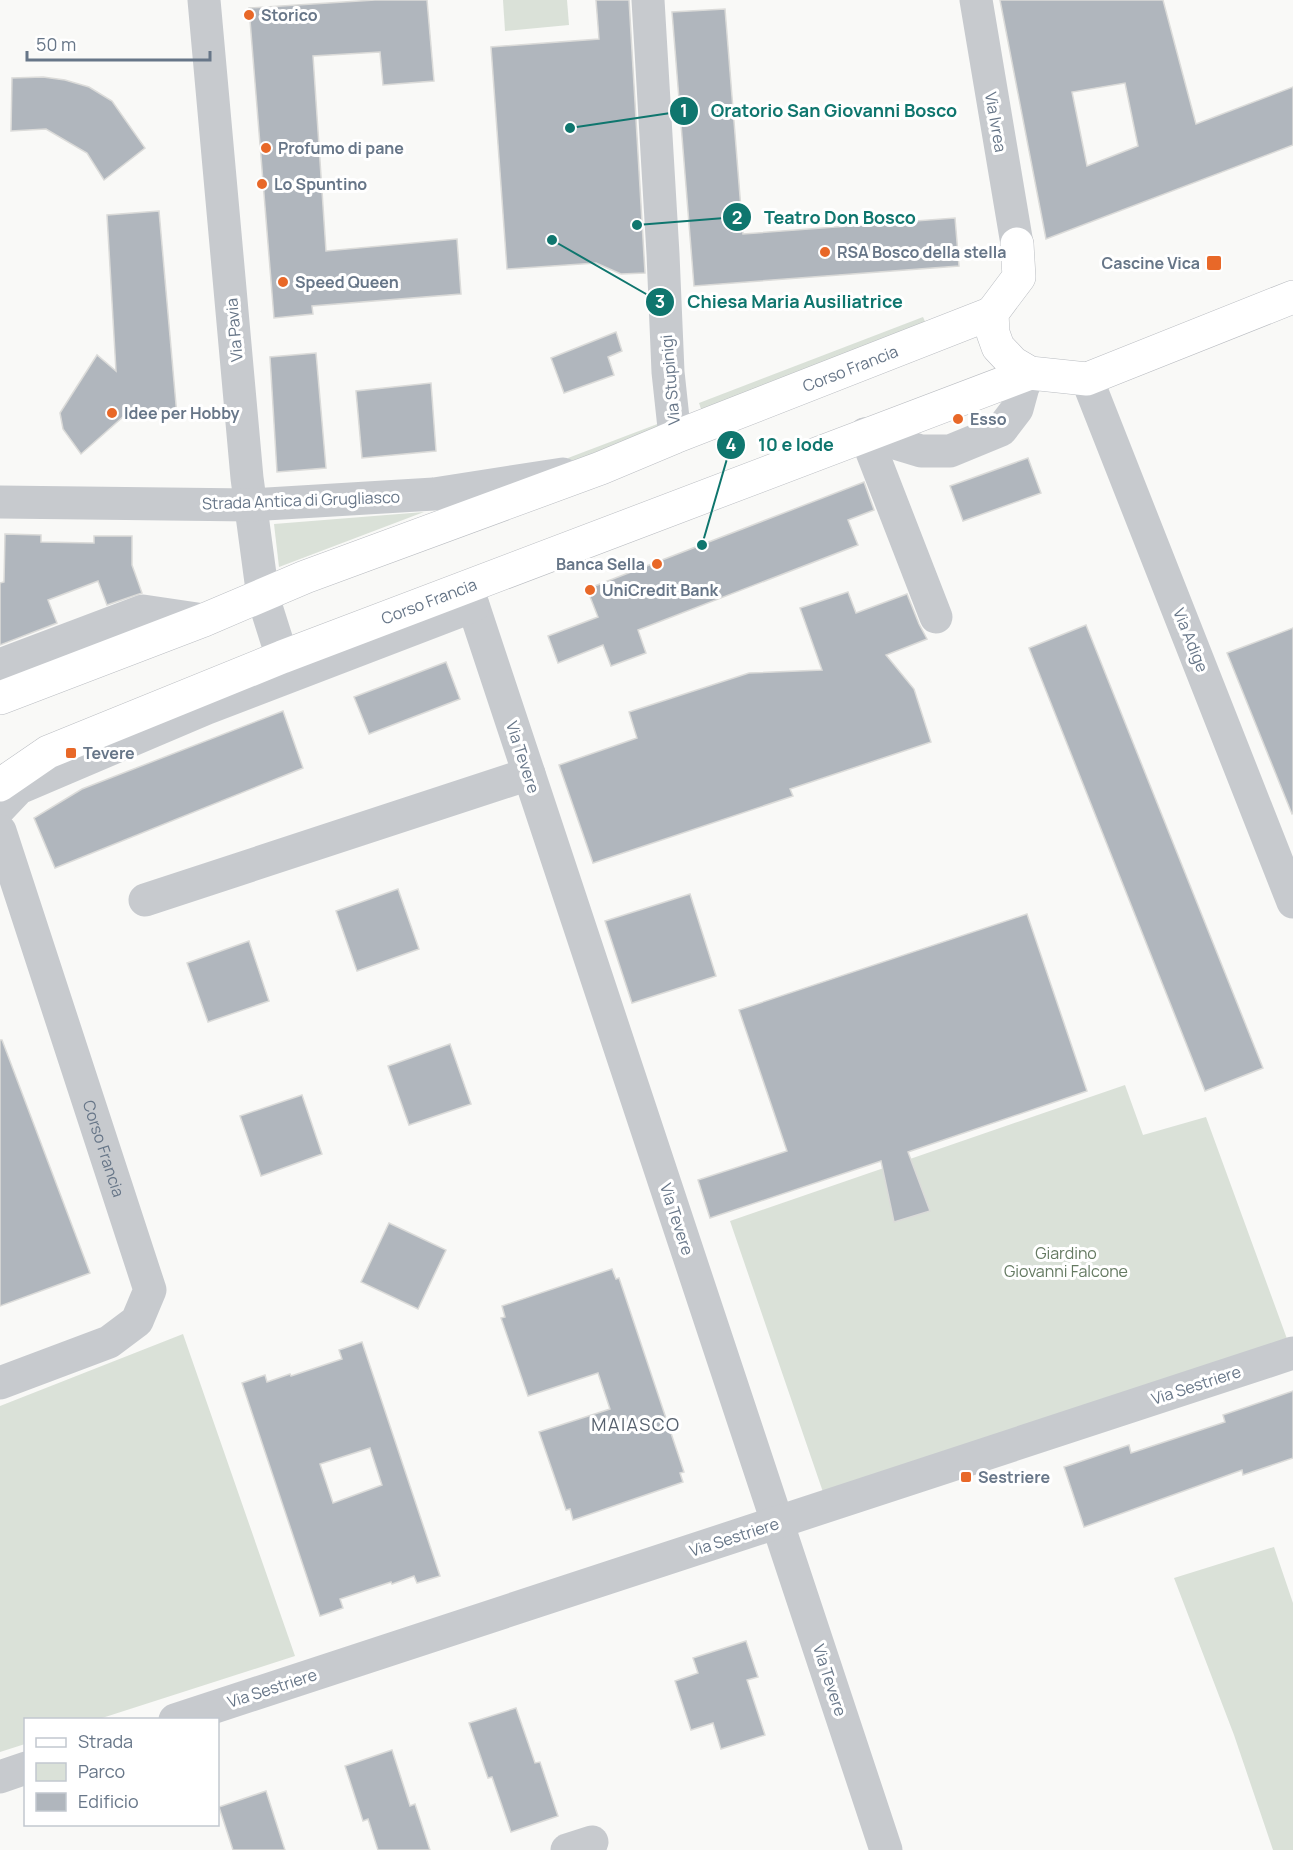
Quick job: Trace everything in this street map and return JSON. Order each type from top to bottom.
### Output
[{"type":"main road","points":[[1017,243],[1019,277],[992,313],[993,333],[998,347],[1013,363],[1030,373],[1087,379],[1293,297]]},
{"type":"main road","name":"Corso Francia","points":[[0,698],[443,525],[601,468],[992,313]]},
{"type":"main road","name":"Corso Francia","points":[[0,785],[48,752],[282,657],[470,596],[865,434],[1030,373]]},
{"type":"street","name":"Via Pavia","points":[[204,0],[250,505],[262,597],[282,657]]},
{"type":"street","name":"Via Stupinigi","points":[[648,0],[668,372],[675,437]]},
{"type":"street","name":"Via Ivrea","points":[[976,0],[1017,243]]},
{"type":"street","points":[[865,434],[921,451],[950,451],[1001,430],[1017,410],[1023,387],[1030,373]]},
{"type":"street","name":"Via Adige","points":[[1087,379],[1293,902]]},
{"type":"street","points":[[865,434],[936,617]]},
{"type":"street","name":"Strada Antica di Grugliasco","points":[[0,502],[250,505],[434,494],[601,468]]},
{"type":"street","points":[[434,494],[443,525]]},
{"type":"street","name":"Via Tevere","points":[[470,596],[886,1850]]},
{"type":"street","name":"Corso Francia","points":[[0,808],[20,788],[470,596]]},
{"type":"street","points":[[0,665],[143,611],[204,620]]},
{"type":"street","points":[[145,900],[529,774]]},
{"type":"street","name":"Corso Francia","points":[[0,831],[150,1290],[137,1321],[109,1342],[0,1383]]},
{"type":"street","name":"Via Sestriere","points":[[178,1718],[1293,1353]]},
{"type":"street","points":[[0,1777],[24,1769]]},
{"type":"green space","points":[[503,0],[567,0],[569,25],[505,31]]},
{"type":"green space","points":[[923,317],[928,328],[704,418],[699,403]]},
{"type":"green space","points":[[660,423],[662,436],[574,472],[568,458]]},
{"type":"green space","points":[[424,512],[279,567],[274,524]]},
{"type":"green space","name":"Giardino Giovanni Falcone","points":[[1125,1085],[1143,1135],[1206,1117],[1290,1347],[824,1495],[730,1221]]},
{"type":"green space","points":[[183,1334],[295,1656],[102,1718],[24,1718],[24,1744],[0,1752],[0,1406]]},
{"type":"green space","points":[[1274,1547],[1293,1603],[1293,1850],[1273,1850],[1234,1735],[1174,1578]]},
{"type":"building","points":[[375,0],[427,0],[434,81],[383,85],[380,52],[313,56],[326,251],[457,239],[461,294],[312,306],[313,314],[274,318],[249,8]]},
{"type":"building","points":[[596,0],[629,0],[645,273],[621,274],[596,263],[507,269],[491,47],[599,39]]},
{"type":"building","points":[[1000,0],[1163,0],[1196,124],[1293,87],[1293,145],[1046,239]],"holes":[[[1125,83],[1138,146],[1087,166],[1072,92]]]},
{"type":"building","points":[[725,9],[743,234],[955,218],[959,266],[694,286],[672,12]]},
{"type":"building","points":[[43,77],[89,87],[112,101],[145,148],[104,180],[87,153],[46,129],[11,131],[12,78]]},
{"type":"building","points":[[159,211],[177,416],[124,416],[81,454],[63,429],[60,413],[97,355],[116,371],[107,215]]},
{"type":"building","points":[[616,332],[622,351],[608,357],[614,375],[564,393],[551,358]]},
{"type":"building","points":[[316,353],[326,468],[277,472],[270,357]]},
{"type":"building","points":[[431,383],[436,451],[362,458],[356,391]]},
{"type":"building","points":[[1028,458],[1041,493],[963,521],[950,486]]},
{"type":"building","points":[[864,482],[874,510],[848,520],[858,545],[638,630],[646,653],[611,666],[603,645],[558,663],[548,636],[598,617],[587,589]]},
{"type":"building","points":[[5,534],[41,535],[41,542],[94,543],[94,536],[132,536],[132,565],[142,593],[107,605],[98,581],[48,600],[57,623],[0,645],[0,583],[4,582]]},
{"type":"building","points":[[848,592],[856,613],[907,594],[927,639],[886,655],[914,689],[931,742],[790,789],[793,796],[593,863],[559,765],[637,738],[629,712],[749,673],[822,670],[800,608]]},
{"type":"building","points":[[1086,625],[1263,1068],[1205,1091],[1029,648]]},
{"type":"building","points":[[1293,628],[1293,813],[1292,814],[1227,653]]},
{"type":"building","points":[[446,662],[460,699],[369,734],[354,697]]},
{"type":"building","points":[[283,711],[303,768],[55,868],[34,818],[82,789]]},
{"type":"building","points":[[398,889],[419,949],[357,971],[336,911]]},
{"type":"building","points":[[690,894],[716,976],[632,1003],[605,921]]},
{"type":"building","points":[[1027,914],[1087,1091],[908,1152],[930,1211],[894,1222],[881,1161],[710,1218],[698,1180],[787,1151],[739,1010]]},
{"type":"building","points":[[249,941],[269,1001],[208,1022],[187,963]]},
{"type":"building","points":[[0,1040],[2,1040],[90,1273],[0,1306]]},
{"type":"building","points":[[450,1044],[471,1104],[409,1125],[388,1066]]},
{"type":"building","points":[[302,1095],[322,1154],[261,1176],[240,1116]]},
{"type":"building","points":[[389,1223],[446,1250],[418,1309],[361,1282]]},
{"type":"building","points":[[612,1269],[616,1279],[619,1278],[684,1472],[680,1473],[683,1482],[573,1520],[570,1509],[566,1510],[539,1432],[610,1409],[598,1373],[528,1396],[501,1318],[505,1317],[502,1306]]},
{"type":"building","points":[[362,1342],[440,1576],[417,1583],[414,1576],[340,1599],[343,1608],[320,1616],[242,1383],[265,1375],[267,1382],[342,1359],[339,1350]],"holes":[[[370,1448],[382,1485],[333,1503],[320,1464]]]},
{"type":"building","points":[[1293,1391],[1293,1458],[1243,1475],[1242,1470],[1084,1527],[1064,1467],[1129,1445],[1131,1453],[1225,1422],[1223,1415]]},
{"type":"building","points":[[746,1641],[758,1677],[747,1680],[765,1735],[721,1749],[713,1723],[691,1730],[675,1681],[698,1673],[693,1658]]},
{"type":"building","points":[[516,1708],[535,1763],[540,1762],[558,1816],[511,1832],[492,1777],[488,1778],[469,1723]]},
{"type":"building","points":[[392,1750],[410,1806],[415,1804],[430,1850],[378,1850],[368,1819],[363,1821],[345,1766]]},
{"type":"building","points":[[266,1791],[285,1850],[233,1850],[219,1807]]},
{"type":"place","name":"Storico","points":[[249,15]]},
{"type":"place","name":"Oratorio San Giovanni Bosco","points":[[570,128]]},
{"type":"place","name":"Profumo di pane","points":[[266,148]]},
{"type":"place","name":"Lo Spuntino","points":[[262,184]]},
{"type":"place","name":"Teatro Don Bosco","points":[[637,225]]},
{"type":"place","name":"Chiesa Maria Ausiliatrice","points":[[552,240]]},
{"type":"place","name":"RSA Bosco della stella","points":[[825,252]]},
{"type":"place","name":"Cascine Vica","points":[[1214,263]]},
{"type":"place","name":"Speed Queen","points":[[283,282]]},
{"type":"place","name":"Idee per Hobby","points":[[112,413]]},
{"type":"place","name":"Esso","points":[[958,419]]},
{"type":"place","name":"10 e lode","points":[[702,545]]},
{"type":"place","name":"Banca Sella","points":[[657,564]]},
{"type":"place","name":"UniCredit Bank","points":[[590,590]]},
{"type":"place","name":"Tevere","points":[[71,753]]},
{"type":"place","name":"Sestriere","points":[[966,1477]]},
{"type":"district","name":"MAIASCO","points":[[636,1424]]}]
